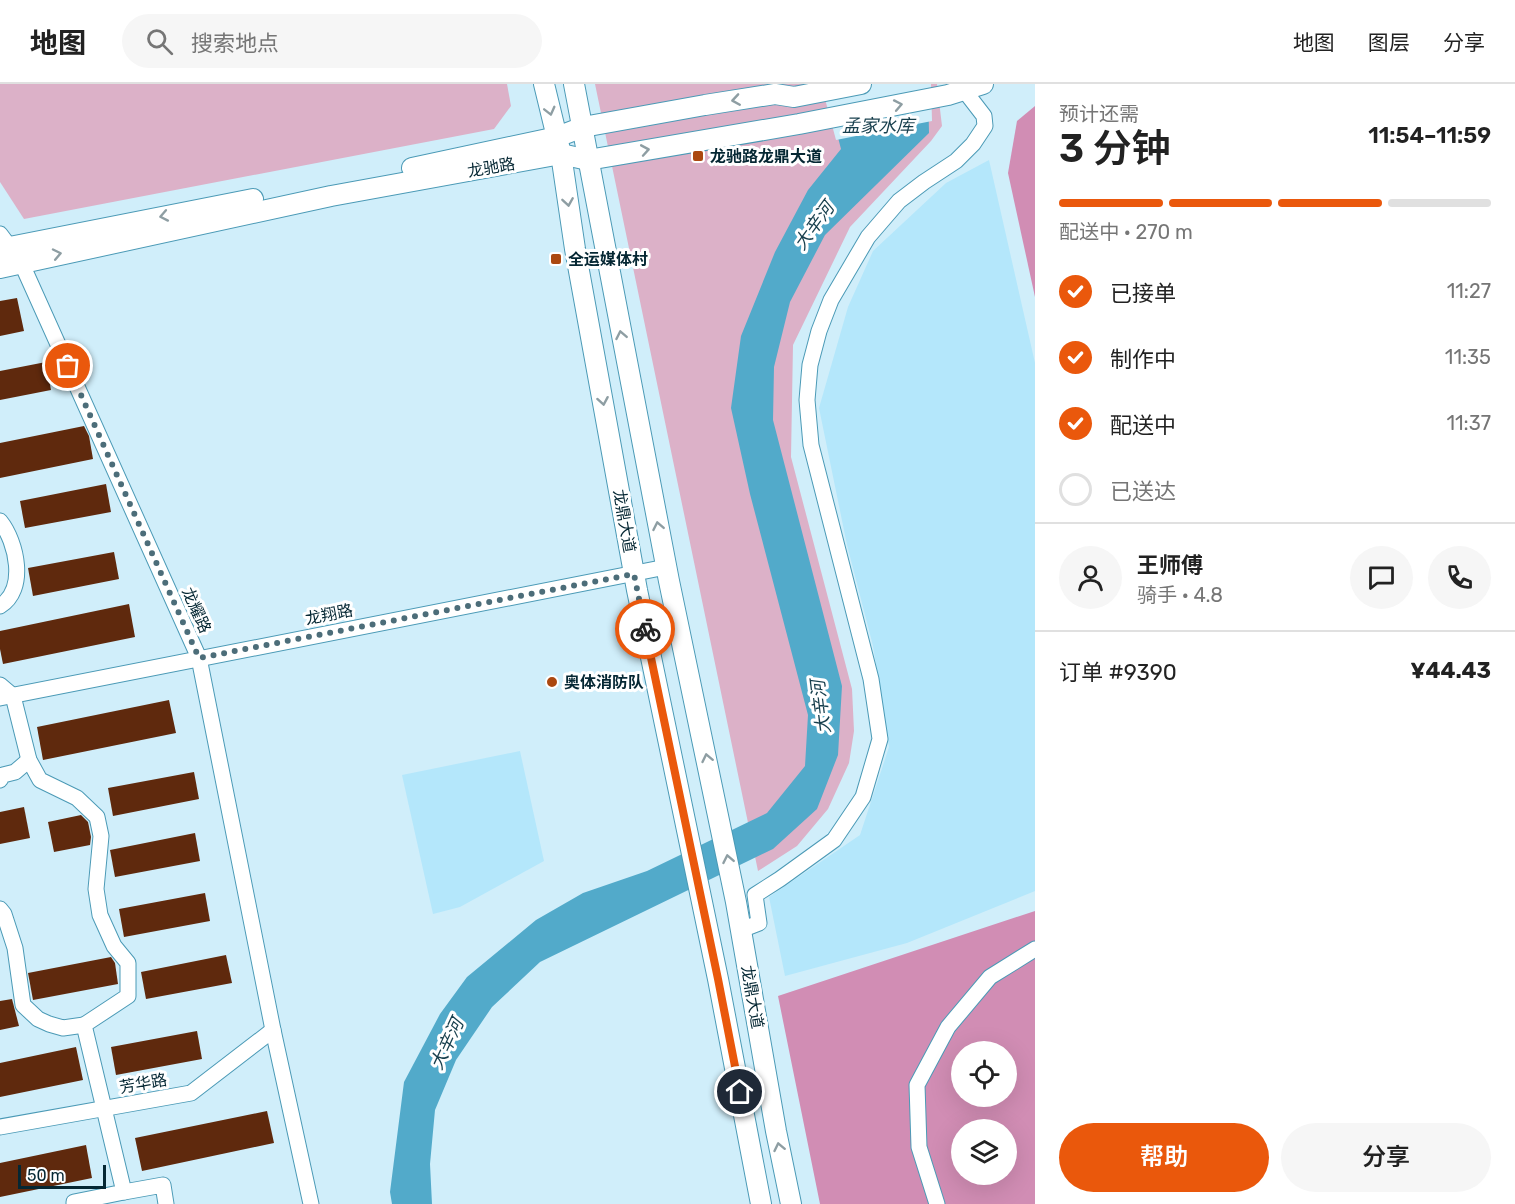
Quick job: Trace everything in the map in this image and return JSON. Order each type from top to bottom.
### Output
[{"type":"main road","name":"龙鼎大道","points":[[544,84],[559,146],[575,249],[634,574],[701,905],[721,990],[761,1204]]},
{"type":"main road","name":"龙鼎大道","points":[[574,84],[666,567],[736,902],[791,1204]]},
{"type":"main road","name":"龙驰路","points":[[0,268],[559,146],[583,127],[776,94],[794,97],[861,84]]},
{"type":"main road","name":"龙驰路","points":[[3,243],[393,172],[559,146],[588,160],[799,124],[965,90]]},
{"type":"street","points":[[741,930],[759,923],[755,895],[834,840],[863,797],[879,740],[871,679],[811,445],[807,400],[810,365],[831,300],[868,237],[898,201],[956,161],[973,144],[985,126],[984,116],[965,90]]},
{"type":"street","name":"龙耀路","points":[[3,243],[21,262],[199,658],[273,1029],[311,1204]]},
{"type":"street","points":[[0,521],[12,542],[16,580],[8,602],[0,606]]},
{"type":"street","name":"龙翔路","points":[[6,697],[666,567]]},
{"type":"street","points":[[0,685],[40,780],[77,798],[97,817],[101,836],[96,889],[100,915],[114,946],[128,963],[128,996],[84,1025],[63,1028],[38,1019],[23,1005],[15,948],[4,914],[0,909]]},
{"type":"street","points":[[0,780],[3,775],[15,772],[30,760]]},
{"type":"street","points":[[937,1204],[919,1147],[917,1085],[948,1027],[990,977],[1035,949]]},
{"type":"street","points":[[84,1025],[124,1192]]},
{"type":"street","name":"芳华路","points":[[0,1127],[191,1093],[273,1029]]},
{"type":"street","points":[[74,1204],[74,1202],[163,1185],[166,1204]]},
{"type":"shaded area","points":[[0,84],[507,84],[511,106],[494,129],[24,219],[0,182]]},
{"type":"shaded area","points":[[595,84],[937,84],[942,126],[931,141],[850,227],[793,345],[791,457],[852,689],[854,731],[849,763],[828,809],[797,846],[758,871]]},
{"type":"shaded area","points":[[1035,106],[1035,297],[1008,173],[1017,121]]},
{"type":"shaded area","points":[[989,160],[1035,363],[1035,891],[907,943],[785,976],[769,897],[860,835],[889,747],[873,646],[847,545],[819,408],[848,307],[873,251],[946,183]]},
{"type":"shaded area","points":[[520,751],[544,861],[460,907],[433,914],[402,775]]},
{"type":"shaded area","points":[[1035,911],[1035,1204],[820,1204],[778,996]]},
{"type":"water","name":"孟家水库","points":[[824,84],[928,84],[929,133],[825,235],[790,302],[774,367],[773,420],[842,686],[838,755],[817,809],[773,849],[540,962],[492,1007],[456,1060],[435,1110],[430,1164],[432,1204],[392,1204],[390,1192],[404,1082],[440,1014],[467,977],[536,920],[583,893],[647,871],[767,813],[805,766],[808,715],[750,494],[731,408],[741,336],[775,252],[808,190],[841,149]]},
{"type":"pier","points":[[821,84],[931,84],[932,121],[836,140]]},
{"type":"building","points":[[17,298],[24,331],[0,336],[0,301]]},
{"type":"building","points":[[46,362],[51,390],[0,400],[0,371]]},
{"type":"building","points":[[84,426],[89,436],[93,459],[0,478],[0,443]]},
{"type":"building","points":[[106,484],[111,512],[25,528],[20,501]]},
{"type":"building","points":[[114,552],[119,579],[33,596],[28,568]]},
{"type":"building","points":[[129,604],[135,637],[3,664],[0,631]]},
{"type":"building","points":[[169,700],[176,733],[43,760],[37,727]]},
{"type":"building","points":[[194,772],[199,799],[113,816],[108,788]]},
{"type":"building","points":[[24,807],[30,838],[0,844],[0,812]]},
{"type":"building","points":[[81,815],[88,822],[90,845],[54,852],[48,822]]},
{"type":"building","points":[[195,833],[200,861],[115,877],[110,850]]},
{"type":"building","points":[[205,893],[210,921],[124,937],[119,909]]},
{"type":"building","points":[[226,955],[232,983],[146,999],[141,972]]},
{"type":"building","points":[[111,957],[115,963],[118,984],[33,1000],[28,973]]},
{"type":"building","points":[[12,999],[19,1026],[0,1030],[0,1001]]},
{"type":"building","points":[[197,1031],[202,1059],[116,1075],[111,1047]]},
{"type":"building","points":[[76,1047],[83,1080],[0,1097],[0,1063]]},
{"type":"building","points":[[267,1111],[274,1143],[142,1171],[135,1138]]},
{"type":"building","points":[[86,1145],[92,1178],[0,1197],[0,1163]]},
{"type":"way so far","points":[[68,366],[199,658],[634,574],[645,629]]},
{"type":"place","name":"龙驰路龙鼎大道","points":[[698,156]]},
{"type":"place","name":"全运媒体村","points":[[556,259]]},
{"type":"place","name":"奥体消防队","points":[[552,682]]},
{"type":"route","points":[[645,629],[740,1092]]},
{"type":"water label","name":"大辛河","points":[[814,226]]},
{"type":"water label","name":"大辛河","points":[[821,707]]},
{"type":"water label","name":"大辛河","points":[[447,1044]]}]
